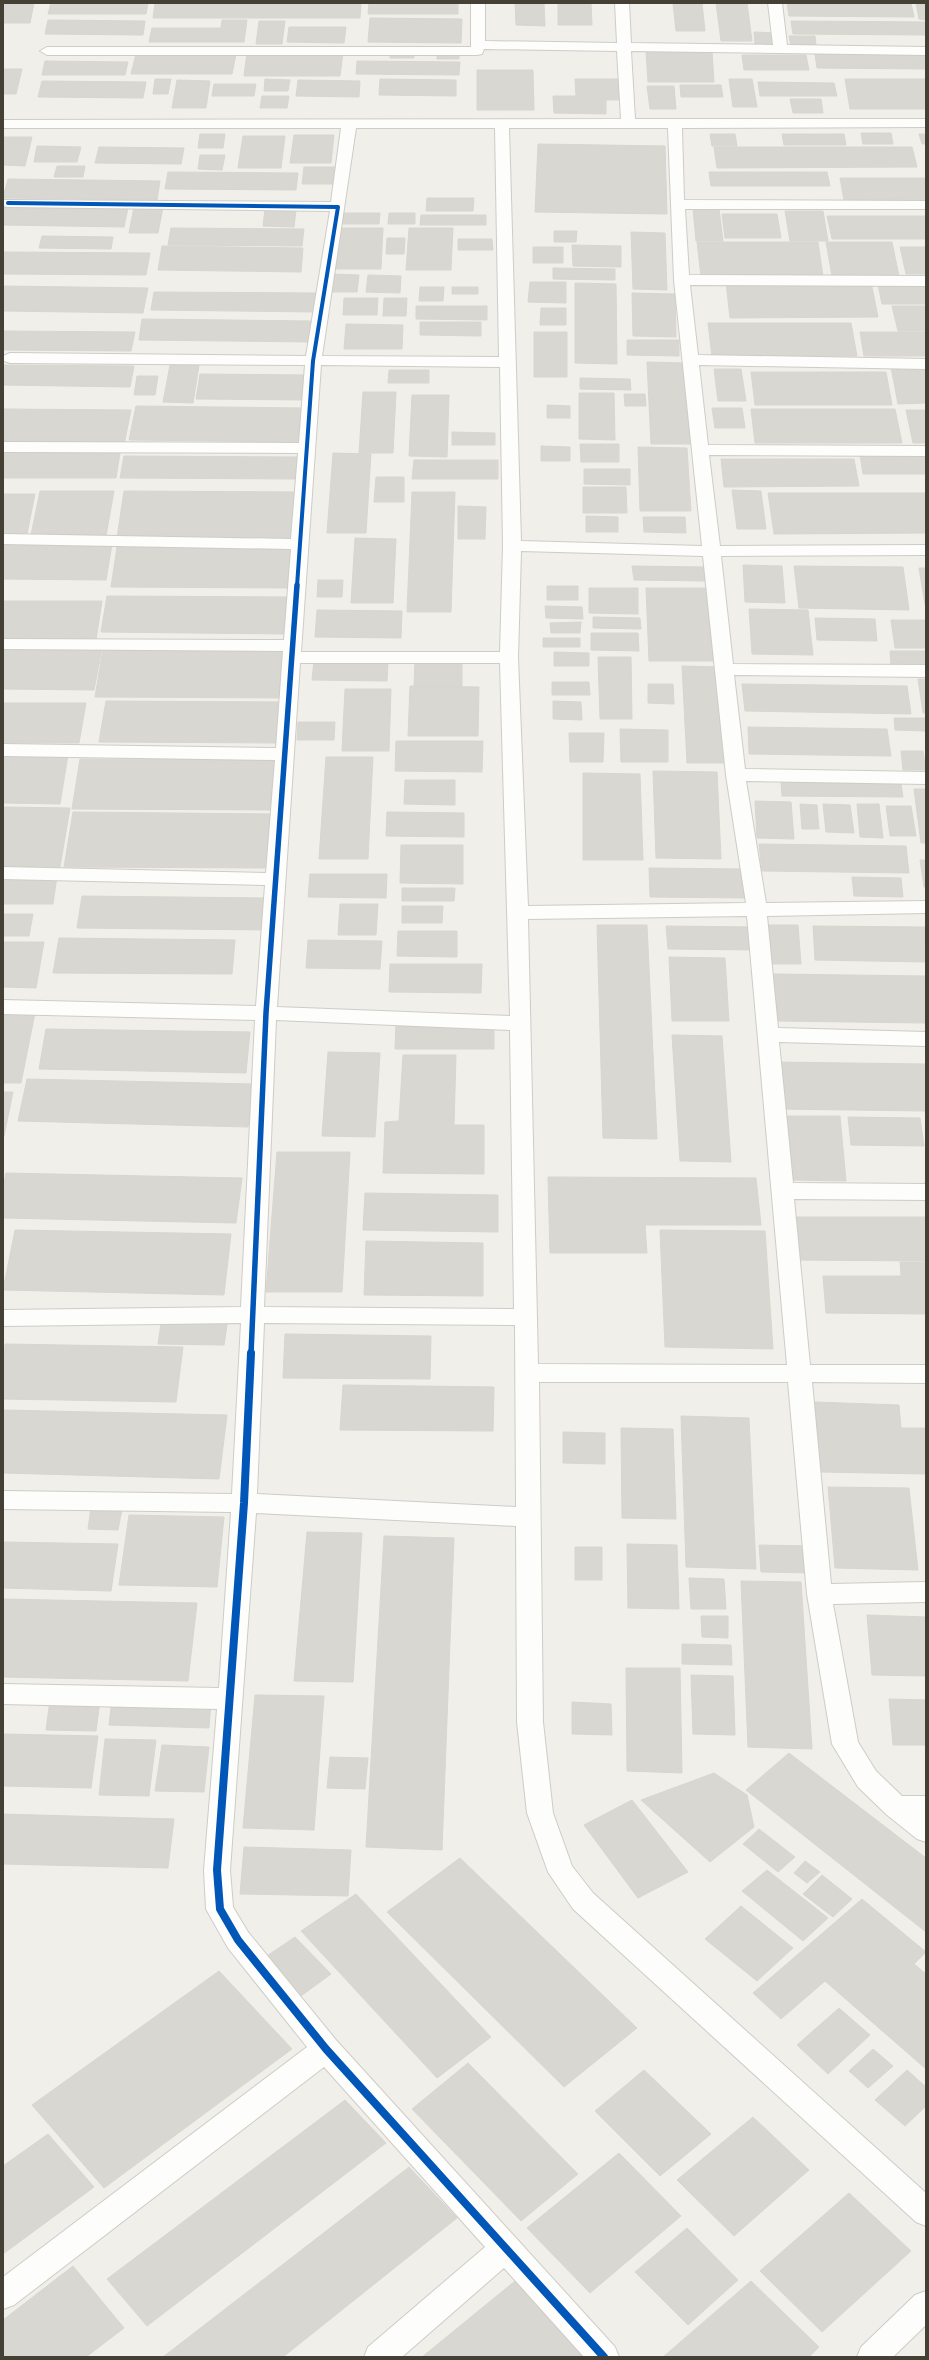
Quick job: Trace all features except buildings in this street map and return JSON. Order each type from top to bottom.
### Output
[{"type":"street","points":[[47,51],[477,51],[478,3]]},
{"type":"street","points":[[622,3],[628,123]]},
{"type":"street","points":[[776,3],[781,50]]},
{"type":"street","points":[[478,45],[926,51]]},
{"type":"street","points":[[4,123],[926,123]]},
{"type":"street","points":[[349,123],[338,207],[314,361],[292,652],[266,1013],[244,1503],[231,1699],[217,1870],[220,1909],[238,1940],[326,2049],[604,2357]]},
{"type":"street","points":[[502,123],[512,546],[509,658],[518,913],[527,1373],[530,1722],[540,1813],[561,1872],[583,1901],[926,2212]]},
{"type":"street","points":[[676,123],[677,204],[682,280],[736,775],[757,911],[819,1594],[845,1744],[867,1778],[896,1807],[926,1831]]},
{"type":"street","points":[[8,203],[338,207]]},
{"type":"street","points":[[677,204],[926,205]]},
{"type":"street","points":[[682,280],[926,281]]},
{"type":"street","points":[[10,358],[508,362]]},
{"type":"street","points":[[691,360],[926,364]]},
{"type":"street","points":[[3,447],[308,448]]},
{"type":"street","points":[[700,450],[926,451]]},
{"type":"street","points":[[3,539],[300,544]]},
{"type":"street","points":[[512,546],[712,551],[926,550]]},
{"type":"street","points":[[3,644],[509,658]]},
{"type":"street","points":[[724,669],[926,671]]},
{"type":"street","points":[[3,750],[285,754]]},
{"type":"street","points":[[736,775],[926,778]]},
{"type":"street","points":[[3,873],[276,879]]},
{"type":"street","points":[[518,913],[757,911],[926,907]]},
{"type":"street","points":[[3,1008],[266,1013],[519,1023]]},
{"type":"street","points":[[769,1035],[926,1039]]},
{"type":"street","points":[[782,1191],[926,1192]]},
{"type":"street","points":[[3,1318],[252,1315],[526,1317]]},
{"type":"street","points":[[527,1373],[926,1374]]},
{"type":"street","points":[[3,1500],[244,1503],[529,1517]]},
{"type":"street","points":[[819,1594],[926,1592]]},
{"type":"street","points":[[3,1694],[231,1699]]},
{"type":"street","points":[[896,1807],[926,1806]]},
{"type":"street","points":[[3,2295],[326,2049]]},
{"type":"street","points":[[379,2357],[506,2248]]},
{"type":"street","points":[[872,2357],[926,2305]]},
{"type":"cycle path","points":[[8,203],[338,207],[313,361],[266,1013],[244,1503],[231,1699],[217,1870],[220,1909],[238,1940],[326,2049],[604,2357]]}]
